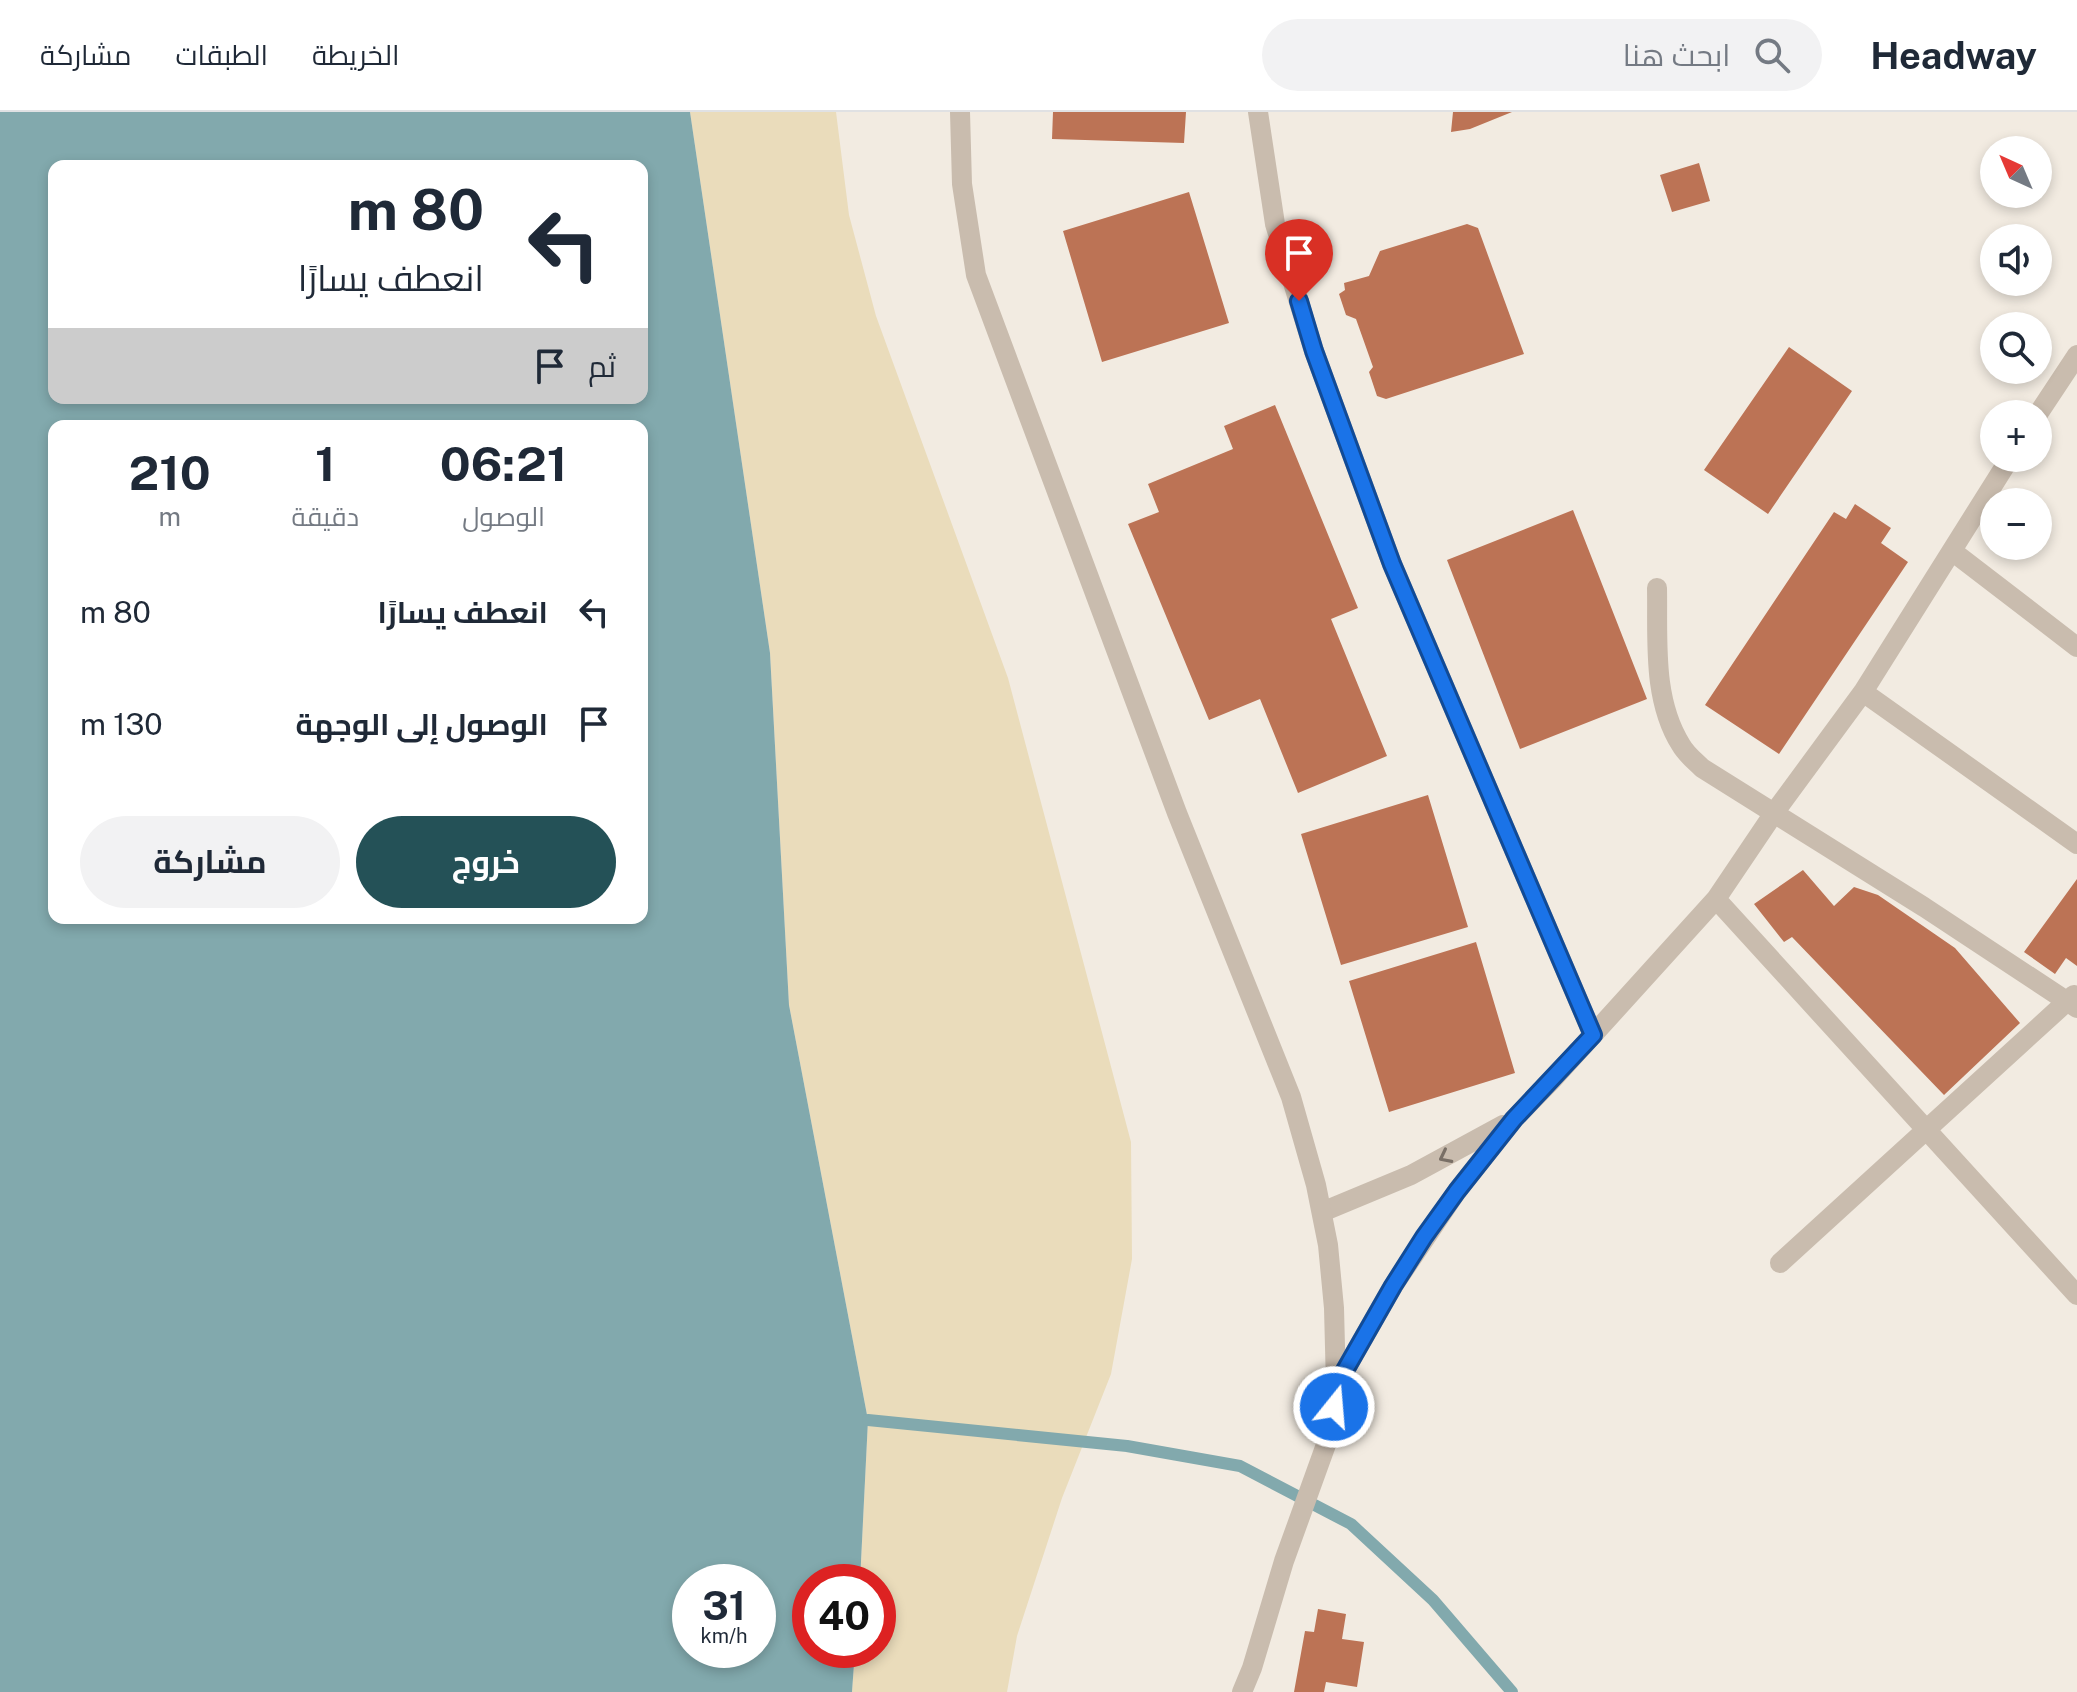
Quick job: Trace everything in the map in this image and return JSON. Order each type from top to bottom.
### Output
[{"type":"street","points":[[960,112],[962,184],[976,275],[1177,813],[1291,1097],[1316,1185],[1328,1245],[1336,1386],[1332,1428],[1284,1561],[1242,1692]]},
{"type":"street","points":[[1258,112],[1275,224],[1314,351],[1392,564],[1593,1035]]},
{"type":"street","points":[[2052,400],[2070,382],[2077,355]]},
{"type":"street","points":[[1336,1386],[1393,1286],[1457,1191],[1514,1119],[1716,899],[1774,813],[1863,692],[2001,472]]},
{"type":"street","points":[[1952,551],[2077,647]]},
{"type":"street","points":[[1657,588],[1659,684],[1670,723],[1681,747],[1702,768],[2073,1001],[1780,1263]]},
{"type":"street","points":[[1863,692],[2077,844]]},
{"type":"street","points":[[1716,899],[2077,1295]]},
{"type":"street","points":[[1322,1212],[1411,1175],[1514,1119]]},
{"type":"sand","points":[[690,112],[836,112],[849,215],[876,316],[1008,678],[1131,1142],[1132,1259],[1111,1374],[1062,1498],[1017,1636],[1007,1692],[852,1692],[854,1668],[896,1668],[896,1564],[861,1564],[868,1420],[789,1005],[770,653]]},
{"type":"water","points":[[0,112],[690,112],[770,653],[789,1005],[868,1420],[861,1564],[792,1564],[792,1668],[854,1668],[852,1692],[0,1692]]},
{"type":"building","points":[[1053,112],[1186,112],[1184,143],[1052,139]]},
{"type":"building","points":[[1453,112],[1512,112],[1470,129],[1451,132]]},
{"type":"building","points":[[1699,163],[1710,201],[1672,212],[1660,175]]},
{"type":"building","points":[[1189,192],[1229,323],[1102,362],[1063,231]]},
{"type":"building","points":[[1467,224],[1478,228],[1524,354],[1386,399],[1377,396],[1369,372],[1373,367],[1356,319],[1346,315],[1339,294],[1345,290],[1344,283],[1369,276],[1380,251]]},
{"type":"building","points":[[1789,347],[1852,391],[1768,514],[1704,470]]},
{"type":"building","points":[[1275,405],[1358,608],[1331,619],[1387,756],[1298,793],[1260,699],[1209,720],[1128,524],[1159,512],[1148,484],[1233,449],[1224,426]]},
{"type":"building","points":[[1855,504],[1891,528],[1881,543],[1908,562],[1779,754],[1705,705],[1834,512],[1846,519]]},
{"type":"building","points":[[1573,510],[1647,699],[1520,749],[1447,560]]},
{"type":"building","points":[[1428,795],[1468,927],[1341,965],[1301,834]]},
{"type":"building","points":[[1803,870],[1834,906],[1854,887],[1878,895],[1955,948],[2020,1023],[1944,1095],[1792,937],[1784,942],[1754,904]]},
{"type":"building","points":[[2077,879],[2077,966],[2066,958],[2055,974],[2024,952]]},
{"type":"building","points":[[1476,942],[1515,1073],[1389,1112],[1349,981]]},
{"type":"building","points":[[1318,1609],[1346,1614],[1342,1639],[1364,1642],[1357,1687],[1326,1682],[1324,1692],[1294,1692],[1305,1631],[1314,1632]]},
{"type":"waterway","points":[[868,1420],[1127,1446],[1240,1466],[1351,1524],[1433,1600],[1512,1692]]},
{"type":"route","points":[[1299,301],[1314,351],[1392,564],[1593,1035],[1514,1119],[1424,1237],[1336,1386],[1334,1407]]}]
